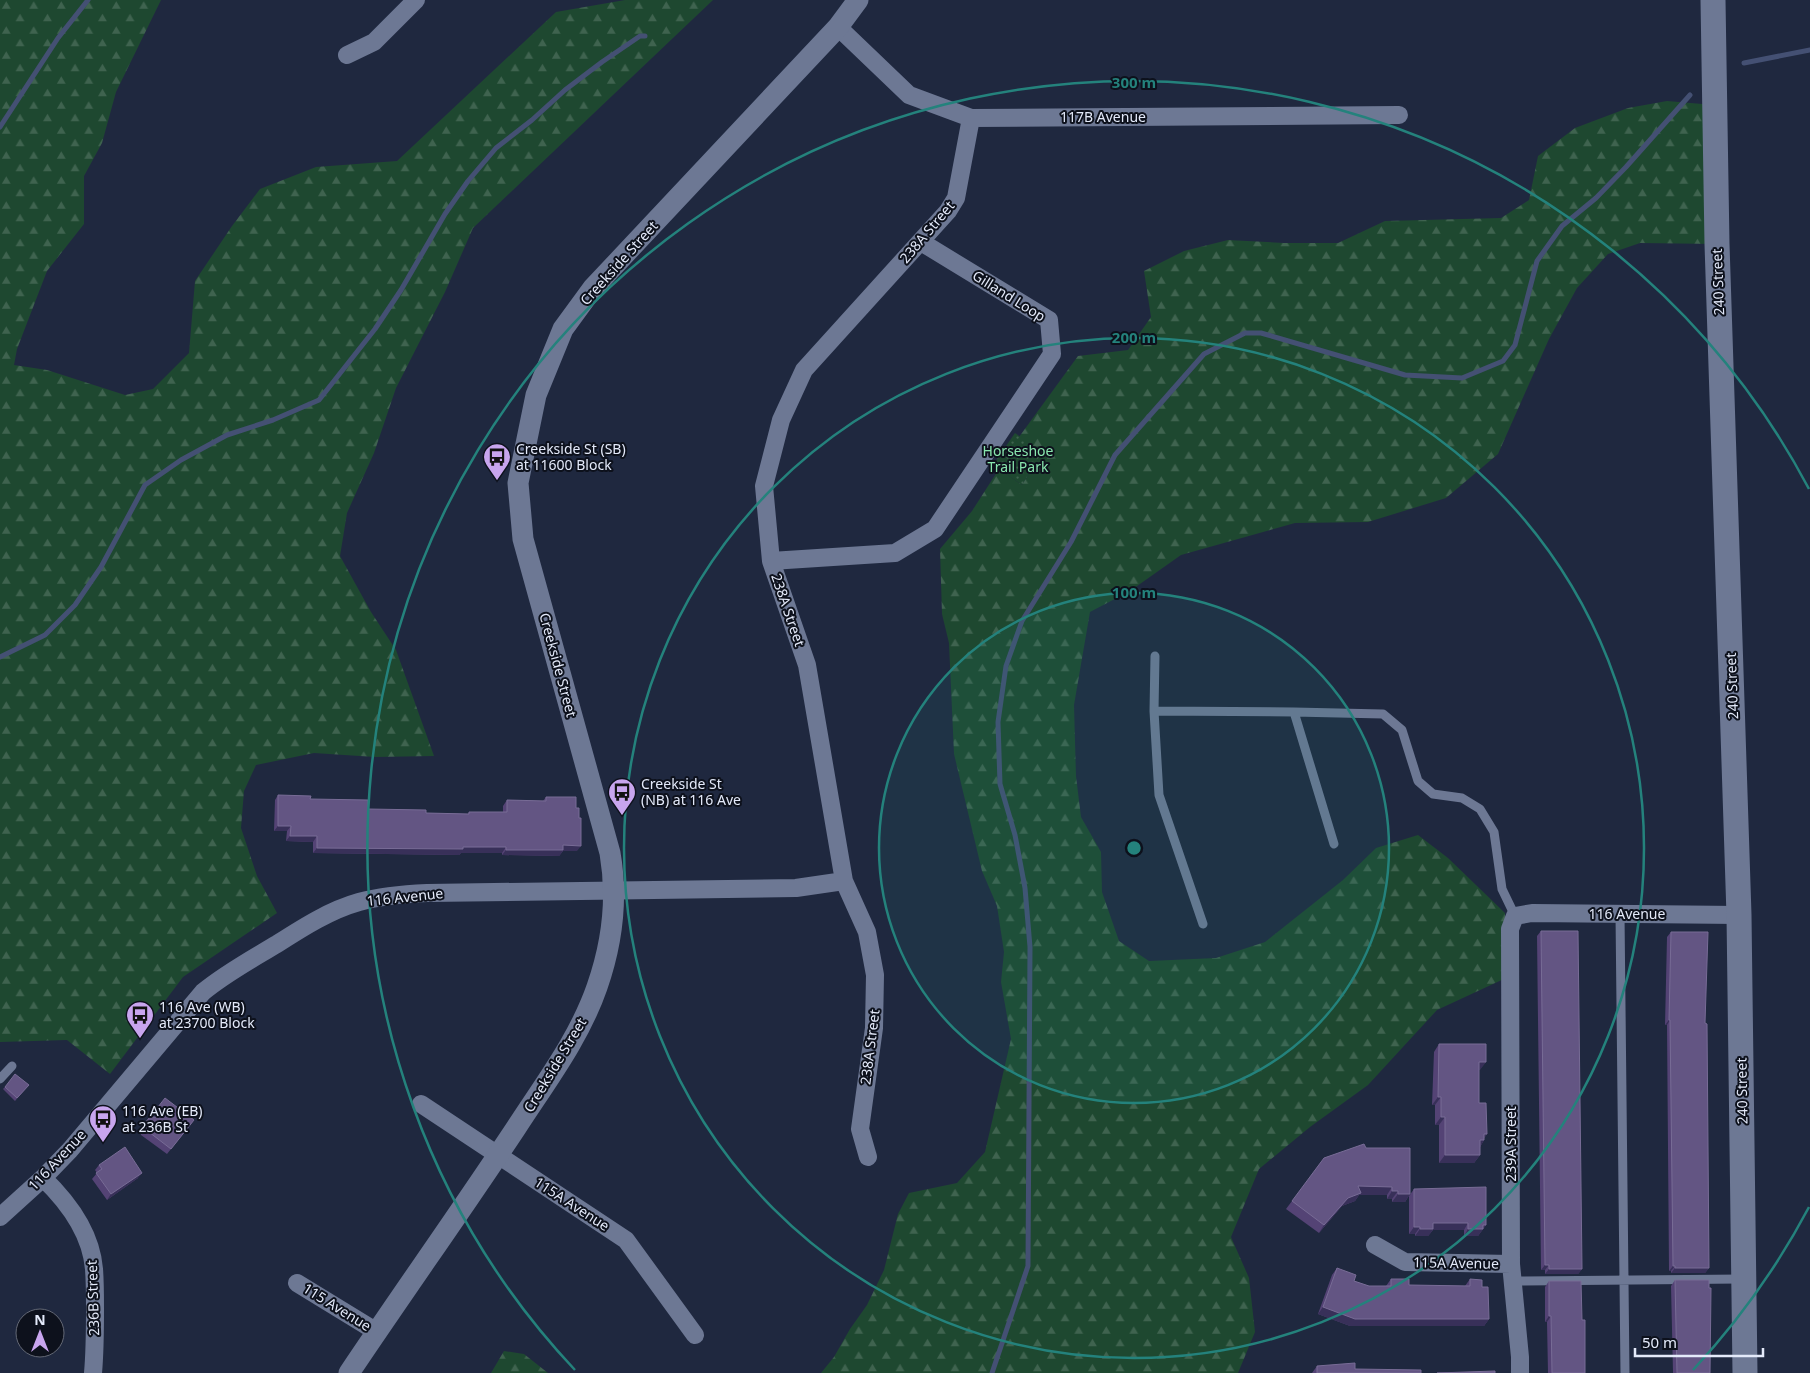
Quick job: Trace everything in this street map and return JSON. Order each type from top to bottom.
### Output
[{"type":"main road","name":"240 Street","points":[[1713,0],[1718,254],[1739,915],[1745,1373]]},
{"type":"street","points":[[347,55],[374,42],[416,0]]},
{"type":"street","name":"Creekside Street","points":[[349,1373],[568,1049],[590,1005],[606,958],[613,922],[614,891],[610,853],[523,539],[518,483],[536,396],[562,329],[593,288],[838,27],[858,0]]},
{"type":"street","name":"117B Avenue","points":[[838,27],[909,95],[972,118],[1399,115]]},
{"type":"street","name":"238A Street","points":[[868,1157],[860,1129],[874,1028],[875,975],[867,932],[844,881],[807,665],[771,561],[764,486],[781,420],[804,370],[921,242],[948,211],[956,198],[972,118]]},
{"type":"street","name":"Gilland Loop","points":[[771,561],[896,553],[935,529],[1052,354],[1049,320],[921,242]]},
{"type":"street","name":"116 Avenue","points":[[0,1217],[43,1178],[70,1150],[203,992],[230,972],[328,914],[357,902],[405,894],[796,888],[844,881]]},
{"type":"street","name":"116 Avenue","points":[[1516,916],[1532,913],[1739,915]]},
{"type":"street","name":"239A Street","points":[[1516,916],[1510,930],[1511,1272],[1520,1373]]},
{"type":"street","name":"115A Avenue","points":[[421,1104],[626,1240],[695,1335]]},
{"type":"street","name":"236B Street","points":[[43,1178],[59,1193],[73,1212],[84,1232],[92,1256],[94,1269],[95,1335],[93,1373]]},
{"type":"street","name":"115A Avenue","points":[[1375,1245],[1406,1262],[1511,1272]]},
{"type":"street","name":"115 Avenue","points":[[296,1282],[377,1332]]},
{"type":"lane","points":[[1155,656],[1154,710],[1159,795],[1203,924]]},
{"type":"lane","points":[[1154,710],[1383,714],[1402,730],[1418,781],[1433,794],[1462,798],[1480,809],[1494,832],[1502,889],[1516,916]]},
{"type":"lane","points":[[1294,712],[1334,844]]},
{"type":"lane","points":[[1620,914],[1625,1373]]},
{"type":"lane","points":[[0,1079],[12,1066]]},
{"type":"lane","points":[[1511,1272],[1624,1280],[1744,1280]]},
{"type":"green space","points":[[0,0],[161,0],[116,92],[102,143],[84,176],[84,224],[47,271],[17,349],[14,365],[47,370],[125,395],[153,389],[189,353],[195,281],[232,226],[260,189],[316,167],[397,161],[556,12],[625,0],[713,0],[473,228],[445,292],[396,388],[374,453],[347,513],[340,556],[371,612],[396,650],[434,756],[375,757],[314,753],[256,765],[244,791],[241,828],[257,876],[277,913],[183,977],[110,1074],[67,1040],[0,1042]]},
{"type":"green space","points":[[1667,101],[1714,105],[1717,244],[1640,243],[1608,254],[1577,288],[1549,339],[1498,454],[1446,498],[1368,522],[1295,523],[1181,555],[1130,591],[1090,612],[1074,705],[1076,776],[1081,817],[1101,852],[1102,892],[1119,941],[1149,961],[1216,958],[1265,942],[1343,880],[1376,848],[1418,835],[1448,858],[1505,913],[1506,978],[1437,1010],[1368,1085],[1310,1127],[1259,1169],[1231,1237],[1249,1278],[1255,1332],[1238,1373],[821,1373],[834,1357],[867,1305],[884,1270],[898,1214],[909,1193],[957,1183],[985,1152],[1011,1039],[1001,982],[1004,952],[997,906],[982,871],[954,754],[949,643],[942,614],[940,549],[972,511],[999,469],[1022,485],[1042,453],[1019,437],[1078,356],[1128,350],[1151,317],[1144,271],[1184,251],[1228,240],[1338,243],[1385,221],[1501,218],[1529,200],[1538,156],[1575,128],[1628,108]]},
{"type":"green space","name":"Horseshoe Trail Park","points":[[1015,433],[1043,452],[1022,485],[993,465]]},
{"type":"green space","points":[[504,1351],[524,1354],[548,1373],[491,1373]]},
{"type":"building","points":[[278,795],[311,796],[310,799],[368,800],[368,809],[426,810],[426,813],[469,814],[469,812],[507,812],[507,800],[546,801],[546,797],[576,797],[576,808],[579,808],[579,818],[581,818],[581,846],[563,845],[563,850],[506,850],[506,847],[463,847],[463,849],[317,848],[317,836],[290,836],[291,826],[278,826]]},
{"type":"building","points":[[1541,931],[1578,931],[1582,1269],[1549,1269],[1549,1265],[1545,1265]]},
{"type":"building","points":[[1671,932],[1708,932],[1705,1023],[1707,1024],[1709,1268],[1675,1268],[1673,1266],[1669,1020]]},
{"type":"building","points":[[1439,1044],[1486,1044],[1486,1062],[1479,1062],[1479,1103],[1486,1103],[1487,1134],[1484,1134],[1484,1140],[1480,1140],[1480,1155],[1445,1155],[1445,1117],[1441,1117],[1441,1097],[1438,1097]]},
{"type":"building","points":[[15,1074],[29,1085],[17,1098],[5,1087]]},
{"type":"building","points":[[165,1098],[194,1120],[171,1149],[145,1129],[144,1124],[150,1117],[159,1117],[158,1107]]},
{"type":"building","points":[[1364,1144],[1366,1148],[1410,1148],[1410,1194],[1398,1194],[1398,1191],[1392,1191],[1392,1187],[1358,1186],[1361,1193],[1348,1198],[1324,1225],[1292,1201],[1324,1158]]},
{"type":"building","points":[[125,1147],[142,1173],[111,1194],[96,1173],[102,1169],[99,1165]]},
{"type":"building","points":[[1486,1187],[1486,1225],[1483,1225],[1483,1229],[1468,1229],[1468,1223],[1433,1223],[1433,1229],[1414,1227],[1414,1189]]},
{"type":"building","points":[[1337,1268],[1356,1275],[1354,1281],[1369,1286],[1391,1286],[1391,1279],[1409,1279],[1409,1285],[1470,1286],[1470,1279],[1482,1280],[1482,1287],[1488,1287],[1489,1319],[1355,1319],[1323,1307]]},
{"type":"building","points":[[1675,1280],[1709,1280],[1709,1288],[1711,1288],[1710,1373],[1677,1373]]},
{"type":"building","points":[[1549,1281],[1581,1281],[1582,1320],[1585,1320],[1585,1373],[1552,1373]]},
{"type":"building","points":[[1355,1363],[1355,1369],[1421,1370],[1421,1373],[1317,1373],[1317,1366]]},
{"type":"building","points":[[1495,1371],[1495,1373],[1437,1373]]},
{"type":"waterway","points":[[0,127],[58,38],[88,0]]},
{"type":"waterway","points":[[0,657],[45,635],[75,605],[101,567],[145,485],[181,460],[227,435],[273,420],[319,400],[375,329],[401,290],[445,214],[468,181],[496,148],[532,120],[565,90],[602,62],[640,36],[645,36]]},
{"type":"waterway","points":[[1744,63],[1810,50]]},
{"type":"waterway","points":[[992,1373],[1028,1266],[1030,947],[1025,888],[1015,835],[1000,784],[998,722],[1006,666],[1022,621],[1071,542],[1115,455],[1204,354],[1245,333],[1261,333],[1405,375],[1462,378],[1503,361],[1515,345],[1537,261],[1562,226],[1596,198],[1690,95]]},
{"type":"place","name":"Creekside St (SB) at 11600 Block","points":[[497,481]]},
{"type":"place","name":"Creekside St (NB) at 116 Ave","points":[[622,816]]},
{"type":"place","name":"116 Ave (WB) at 23700 Block","points":[[140,1039]]},
{"type":"place","name":"116 Ave (EB) at 236B St","points":[[103,1143]]}]
